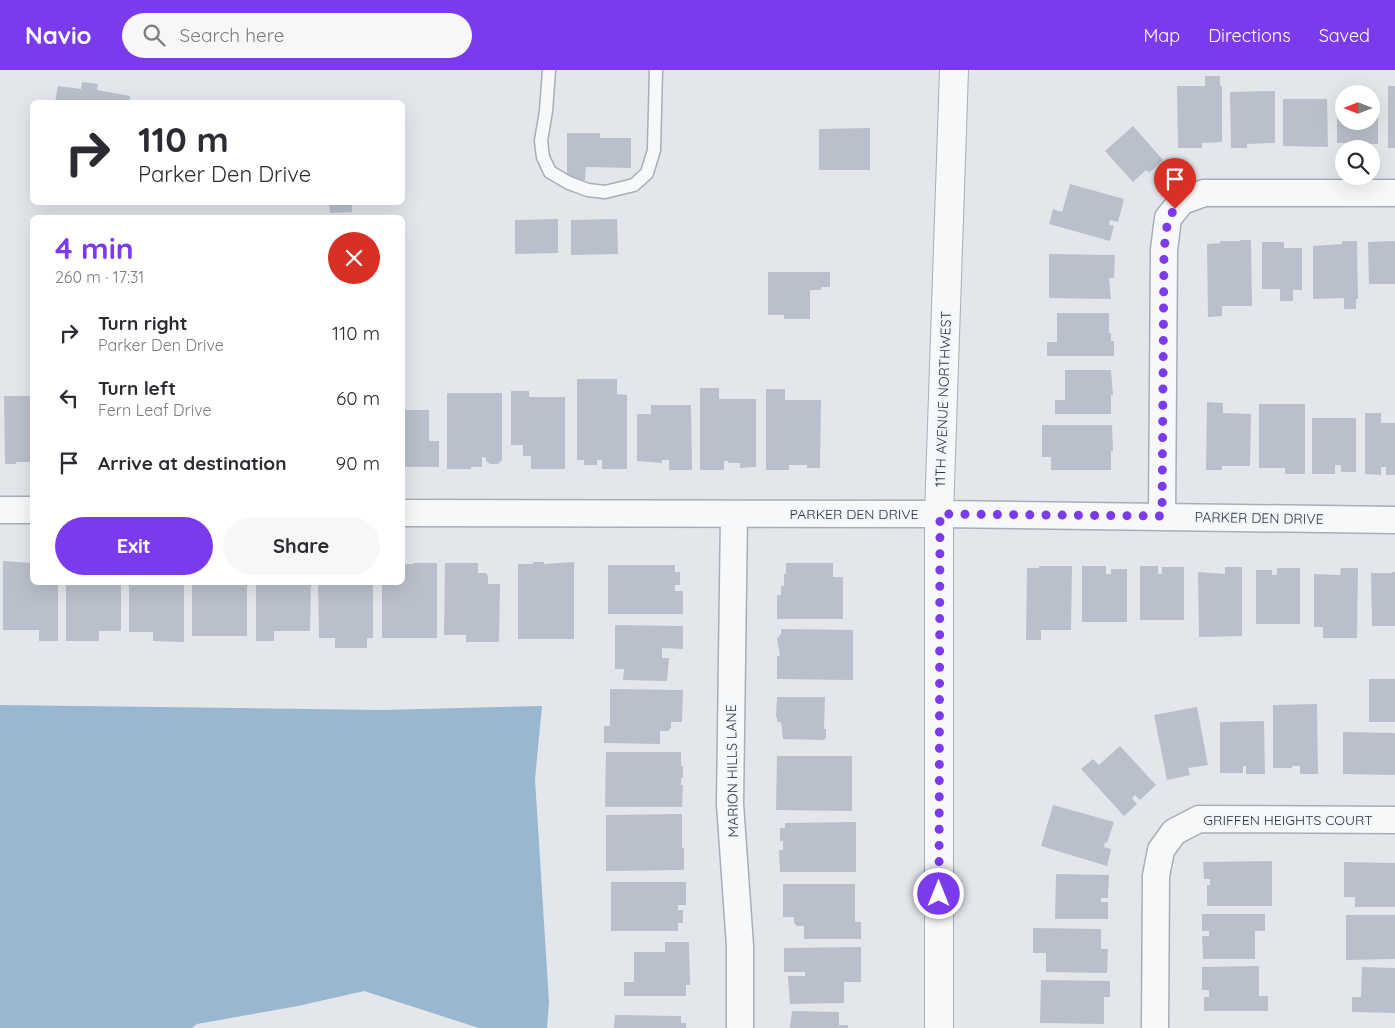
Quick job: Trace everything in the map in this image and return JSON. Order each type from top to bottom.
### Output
[{"type":"street","name":"11TH AVENUE NORTHWEST","points":[[939,1028],[940,514],[954,70]]},
{"type":"street","points":[[1162,516],[1164,250],[1168,218],[1182,201],[1204,193],[1395,193]]},
{"type":"street","points":[[0,510],[30,510]]},
{"type":"street","name":"PARKER DEN DRIVE","points":[[405,512],[940,514],[1395,520]]},
{"type":"street","name":"MARION HILLS LANE","points":[[734,514],[730,804],[740,946],[740,1028]]},
{"type":"street","name":"GRIFFEN HEIGHTS COURT","points":[[1155,1028],[1156,876],[1161,850],[1174,832],[1199,819],[1395,820]]},
{"type":"lane","points":[[549,70],[546,111],[541,141],[543,157],[550,172],[569,183],[588,190],[605,192],[634,185],[647,173],[654,150],[656,70]]},
{"type":"water","points":[[0,705],[382,710],[542,706],[535,779],[549,1002],[547,1028],[479,1028],[364,991],[298,1006],[197,1024],[192,1028],[0,1028]]},
{"type":"building","points":[[1205,76],[1220,76],[1220,86],[1222,86],[1222,142],[1202,143],[1202,148],[1178,148],[1177,86],[1205,86]]},
{"type":"building","points":[[82,82],[98,84],[97,90],[130,96],[130,100],[55,100],[58,86],[81,89]]},
{"type":"building","points":[[1388,86],[1395,86],[1395,148],[1388,148]]},
{"type":"building","points":[[1275,91],[1275,143],[1247,144],[1247,148],[1231,148],[1230,92]]},
{"type":"building","points":[[1283,99],[1327,99],[1328,147],[1283,146]]},
{"type":"building","points":[[1133,126],[1163,160],[1149,173],[1146,170],[1133,182],[1105,151]]},
{"type":"building","points":[[870,128],[870,170],[819,170],[819,129]]},
{"type":"building","points":[[1337,130],[1378,130],[1378,140],[1337,140]]},
{"type":"building","points":[[567,133],[600,133],[600,138],[631,138],[631,168],[586,167],[585,180],[567,180]]},
{"type":"building","points":[[1070,184],[1124,199],[1118,222],[1110,220],[1109,225],[1114,226],[1110,241],[1049,224],[1053,209],[1062,212]]},
{"type":"building","points":[[329,205],[352,205],[352,212],[330,213]]},
{"type":"building","points":[[558,219],[558,253],[515,254],[515,220]]},
{"type":"building","points":[[617,219],[618,254],[571,255],[571,220]]},
{"type":"building","points":[[1251,240],[1252,306],[1222,306],[1222,316],[1208,317],[1207,244]]},
{"type":"building","points":[[1342,241],[1357,241],[1358,299],[1356,299],[1356,309],[1344,309],[1344,298],[1313,299],[1313,246],[1342,244]]},
{"type":"building","points":[[1395,241],[1395,284],[1369,284],[1368,242]]},
{"type":"building","points":[[1262,242],[1284,242],[1284,248],[1302,248],[1302,290],[1293,290],[1293,301],[1280,301],[1280,289],[1262,289]]},
{"type":"building","points":[[1049,254],[1115,255],[1114,278],[1109,278],[1111,299],[1049,298]]},
{"type":"building","points":[[768,272],[830,272],[830,287],[821,287],[821,290],[810,290],[810,319],[784,319],[784,315],[768,315]]},
{"type":"building","points":[[1057,313],[1109,313],[1109,333],[1111,333],[1111,341],[1114,341],[1114,356],[1047,356],[1047,342],[1057,342]]},
{"type":"building","points":[[1065,370],[1111,370],[1113,395],[1111,395],[1111,414],[1055,414],[1055,400],[1065,400]]},
{"type":"building","points":[[577,379],[617,379],[617,394],[627,395],[627,469],[602,469],[602,460],[597,460],[597,465],[584,465],[584,460],[577,460]]},
{"type":"building","points":[[700,388],[719,388],[719,399],[756,399],[756,467],[740,468],[740,463],[724,461],[724,470],[700,470]]},
{"type":"building","points":[[766,389],[785,389],[785,400],[821,400],[820,468],[807,468],[807,465],[789,465],[789,470],[766,470]]},
{"type":"building","points":[[511,391],[529,391],[529,397],[565,397],[565,469],[531,469],[531,456],[523,456],[523,445],[511,445]]},
{"type":"building","points":[[447,393],[502,393],[502,460],[498,464],[490,464],[486,461],[486,458],[482,457],[482,467],[447,469]]},
{"type":"building","points":[[4,396],[30,396],[30,462],[5,464]]},
{"type":"building","points":[[1207,402],[1223,403],[1223,413],[1251,414],[1250,466],[1222,466],[1222,470],[1206,470]]},
{"type":"building","points":[[1259,404],[1305,404],[1305,474],[1285,474],[1285,468],[1259,468]]},
{"type":"building","points":[[651,405],[691,405],[692,470],[669,470],[669,460],[662,460],[662,463],[637,461],[637,414],[651,414]]},
{"type":"building","points":[[405,410],[429,410],[429,441],[439,441],[439,467],[405,467]]},
{"type":"building","points":[[1365,413],[1381,413],[1381,423],[1395,423],[1395,475],[1386,475],[1386,467],[1381,467],[1381,475],[1365,474]]},
{"type":"building","points":[[1312,418],[1356,418],[1356,472],[1341,472],[1341,465],[1335,465],[1335,474],[1312,474]]},
{"type":"building","points":[[1042,425],[1112,425],[1113,451],[1111,451],[1111,470],[1051,470],[1051,457],[1042,457]]},
{"type":"building","points":[[3,561],[30,563],[30,585],[58,585],[58,641],[39,641],[39,630],[3,630]]},
{"type":"building","points":[[533,562],[544,562],[544,564],[574,562],[574,639],[518,639],[518,564],[533,564]]},
{"type":"building","points":[[437,563],[437,638],[382,638],[382,585],[405,585],[405,564]]},
{"type":"building","points":[[445,563],[478,563],[478,573],[486,573],[488,584],[500,584],[499,642],[466,642],[466,635],[444,635]]},
{"type":"building","points":[[786,563],[833,563],[833,577],[843,577],[843,619],[777,619],[777,595],[781,595],[781,586],[784,586]]},
{"type":"building","points":[[608,565],[675,565],[675,572],[680,572],[680,585],[675,585],[675,591],[683,591],[683,614],[608,614]]},
{"type":"building","points":[[1039,566],[1072,566],[1071,630],[1041,630],[1041,640],[1026,640],[1027,568],[1039,568]]},
{"type":"building","points":[[1082,566],[1106,566],[1106,574],[1111,574],[1111,569],[1127,569],[1127,622],[1082,622]]},
{"type":"building","points":[[1140,566],[1158,566],[1158,574],[1162,574],[1162,567],[1184,567],[1184,620],[1140,620]]},
{"type":"building","points":[[1225,567],[1242,567],[1242,636],[1199,637],[1198,572],[1225,574]]},
{"type":"building","points":[[1277,568],[1300,568],[1300,624],[1256,624],[1256,570],[1272,570],[1272,575],[1277,575]]},
{"type":"building","points":[[1341,568],[1358,568],[1357,638],[1323,638],[1323,627],[1314,627],[1314,574],[1340,575]]},
{"type":"building","points":[[1395,572],[1395,626],[1372,626],[1371,573]]},
{"type":"building","points":[[66,585],[121,585],[121,631],[99,631],[99,641],[66,641]]},
{"type":"building","points":[[129,585],[184,585],[184,642],[153,641],[153,632],[129,632]]},
{"type":"building","points":[[192,585],[247,585],[247,636],[192,636]]},
{"type":"building","points":[[256,585],[311,585],[310,631],[274,631],[274,641],[256,641]]},
{"type":"building","points":[[318,585],[373,585],[373,638],[367,638],[367,648],[335,648],[335,638],[319,638]]},
{"type":"building","points":[[615,625],[683,626],[683,649],[662,648],[662,658],[669,658],[667,681],[623,680],[624,669],[615,669]]},
{"type":"building","points":[[781,629],[853,630],[853,680],[777,679],[777,656],[780,656],[777,639],[781,634]]},
{"type":"building","points":[[1369,679],[1395,679],[1395,722],[1369,722]]},
{"type":"building","points":[[610,689],[683,690],[682,722],[671,722],[671,728],[668,731],[660,731],[660,744],[604,743],[604,726],[610,726]]},
{"type":"building","points":[[777,697],[825,697],[824,729],[826,729],[826,738],[824,740],[783,739],[781,722],[777,722],[776,717]]},
{"type":"building","points":[[1317,704],[1318,774],[1300,774],[1300,766],[1273,768],[1273,705]]},
{"type":"building","points":[[1197,707],[1208,765],[1188,768],[1190,775],[1167,780],[1154,715]]},
{"type":"building","points":[[1264,721],[1265,774],[1246,774],[1246,766],[1243,766],[1243,773],[1220,773],[1220,722]]},
{"type":"building","points":[[1343,732],[1395,733],[1395,775],[1343,774]]},
{"type":"building","points":[[1120,746],[1156,785],[1140,800],[1135,795],[1132,798],[1137,804],[1124,816],[1081,769],[1093,759],[1099,765]]},
{"type":"building","points":[[606,752],[681,752],[681,766],[683,766],[683,778],[681,778],[681,785],[683,785],[682,807],[605,807]]},
{"type":"building","points":[[777,756],[852,756],[852,811],[776,810]]},
{"type":"building","points":[[1053,805],[1114,822],[1104,847],[1111,849],[1107,866],[1041,846]]},
{"type":"building","points":[[682,814],[684,870],[606,871],[606,815]]},
{"type":"building","points":[[856,822],[856,872],[780,872],[779,850],[783,850],[783,841],[780,841],[780,828],[785,828],[785,823]]},
{"type":"building","points":[[1272,861],[1272,906],[1207,906],[1207,885],[1210,885],[1210,879],[1204,879],[1203,862]]},
{"type":"building","points":[[1344,862],[1395,863],[1395,907],[1355,907],[1355,897],[1344,897]]},
{"type":"building","points":[[1056,874],[1109,875],[1108,898],[1101,898],[1101,902],[1108,902],[1108,919],[1055,919]]},
{"type":"building","points":[[611,882],[686,882],[686,905],[678,905],[678,910],[683,910],[683,923],[678,923],[678,931],[611,931]]},
{"type":"building","points":[[783,884],[855,884],[855,922],[861,922],[861,939],[804,939],[804,926],[797,926],[794,923],[794,917],[783,917]]},
{"type":"building","points":[[1202,914],[1265,914],[1265,931],[1255,931],[1255,959],[1203,959],[1202,936],[1209,936],[1209,931],[1202,931]]},
{"type":"building","points":[[1346,915],[1395,915],[1395,959],[1346,960]]},
{"type":"building","points":[[1033,928],[1101,929],[1101,949],[1108,949],[1107,973],[1046,972],[1046,953],[1033,953]]},
{"type":"building","points":[[665,942],[689,942],[690,985],[686,985],[686,996],[624,996],[624,982],[634,982],[634,952],[665,952]]},
{"type":"building","points":[[861,947],[861,982],[844,982],[844,1003],[790,1004],[788,976],[805,976],[805,972],[784,972],[784,948]]},
{"type":"building","points":[[1259,966],[1259,996],[1268,996],[1268,1011],[1204,1011],[1204,997],[1209,997],[1209,990],[1202,990],[1202,967]]},
{"type":"building","points":[[1362,967],[1395,968],[1395,1013],[1352,1012],[1352,997],[1361,997]]},
{"type":"building","points":[[1041,980],[1110,981],[1110,997],[1104,997],[1104,1024],[1040,1023]]},
{"type":"building","points":[[792,1011],[839,1012],[839,1025],[848,1025],[848,1028],[790,1028]]},
{"type":"building","points":[[615,1015],[681,1016],[681,1023],[686,1023],[686,1028],[614,1028]]},
{"type":"route","points":[[939,894],[940,514],[1162,516],[1164,250],[1168,218],[1175,209]]}]
